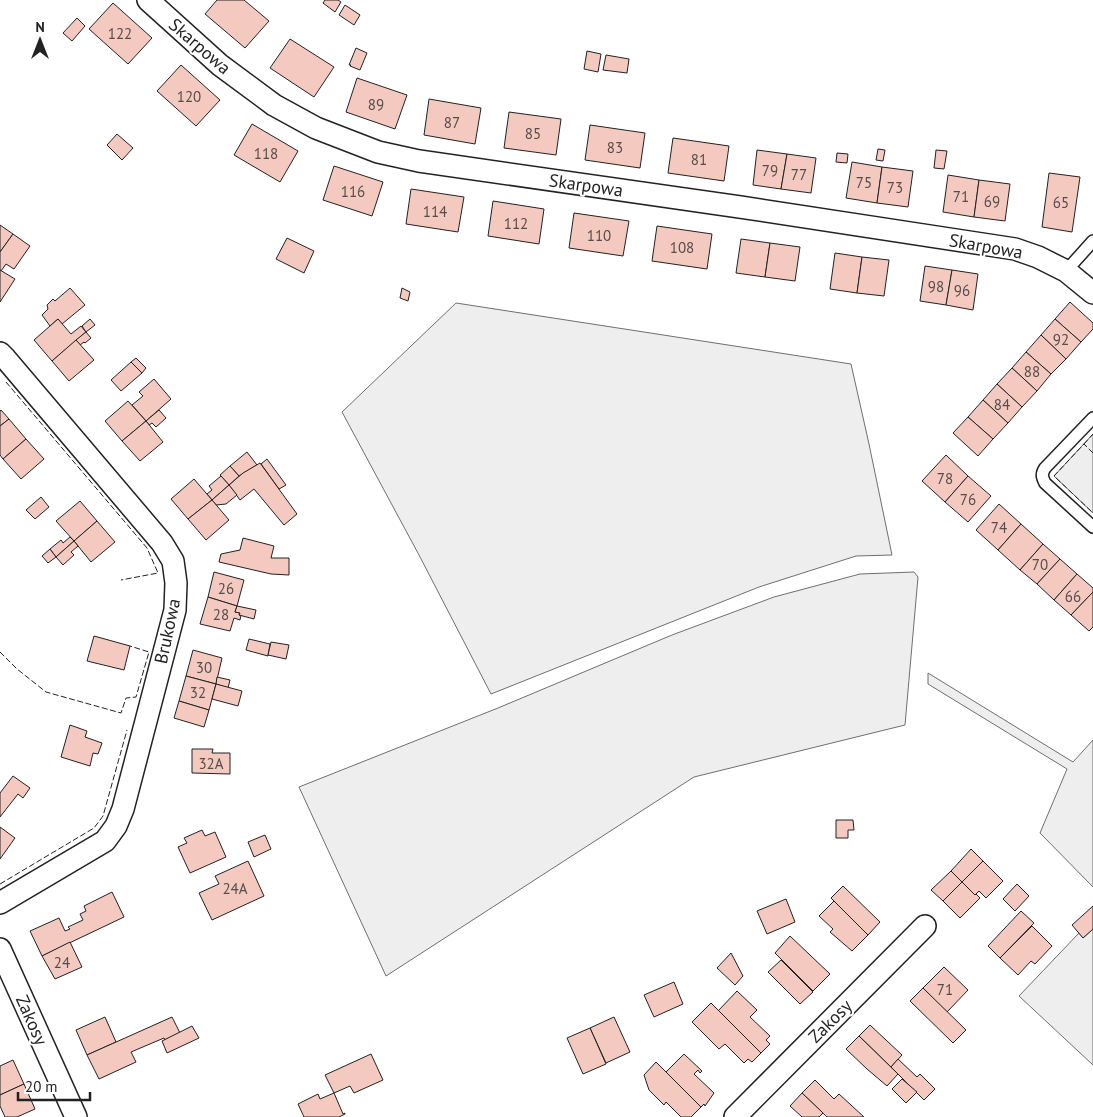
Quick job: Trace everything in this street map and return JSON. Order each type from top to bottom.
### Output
[{"type":"street","name":"Skarpowa","points":[[148,0],[220,65],[274,105],[316,128],[378,152],[419,161],[740,207],[1015,250],[1038,257],[1066,271],[1093,293]]},
{"type":"street","name":"Brukowa","points":[[0,353],[162,543],[173,561],[176,583],[175,610],[123,810],[116,826],[105,841],[0,902]]},
{"type":"street","name":"Zakosy","points":[[735,1117],[925,926]]},
{"type":"street","name":"Zakosy","points":[[0,950],[76,1117]]},
{"type":"lane","points":[[1066,271],[1093,241]]},
{"type":"lane","points":[[1093,418],[1042,472],[1045,482],[1093,527]]},
{"type":"shaded area","points":[[456,303],[851,364],[892,555],[856,556],[759,587],[491,694],[342,412]]},
{"type":"shaded area","points":[[1093,434],[1093,513],[1054,476]]},
{"type":"shaded area","points":[[914,572],[918,577],[905,725],[694,777],[386,976],[299,787],[498,708],[672,635],[774,597],[860,574]]},
{"type":"shaded area","points":[[928,673],[1073,762],[1093,740],[1093,887],[1040,833],[1067,769],[928,684]]},
{"type":"shaded area","points":[[1093,929],[1093,1065],[1019,996],[1079,933],[1083,938]]},
{"type":"building","points":[[217,0],[244,0],[269,21],[245,48],[205,14]]},
{"type":"building","points":[[325,0],[338,0],[341,2],[335,12],[323,3]]},
{"type":"building","points":[[113,3],[152,38],[128,64],[89,29]]},
{"type":"building","points":[[345,5],[360,15],[354,25],[339,15]]},
{"type":"building","points":[[77,18],[85,26],[72,41],[63,33]]},
{"type":"building","points":[[290,39],[334,67],[314,97],[270,68]]},
{"type":"building","points":[[356,48],[367,53],[360,70],[349,65]]},
{"type":"building","points":[[587,51],[601,54],[598,72],[584,69]]},
{"type":"building","points":[[606,55],[629,59],[627,73],[603,70]]},
{"type":"building","points":[[181,65],[220,100],[196,126],[157,91]]},
{"type":"building","points":[[357,78],[407,95],[395,129],[346,112]]},
{"type":"building","points":[[429,99],[481,108],[475,144],[424,135]]},
{"type":"building","points":[[509,112],[561,119],[556,155],[504,148]]},
{"type":"building","points":[[252,124],[298,151],[280,182],[234,155]]},
{"type":"building","points":[[590,125],[645,133],[640,168],[585,160]]},
{"type":"building","points":[[117,134],[133,148],[122,160],[107,145]]},
{"type":"building","points":[[673,138],[729,146],[724,181],[668,173]]},
{"type":"building","points":[[878,149],[885,150],[883,161],[876,160]]},
{"type":"building","points":[[757,150],[787,154],[781,189],[753,185]]},
{"type":"building","points":[[936,150],[947,151],[944,169],[934,168]]},
{"type":"building","points":[[837,153],[848,154],[847,163],[836,162]]},
{"type":"building","points":[[787,154],[816,158],[811,193],[781,189]]},
{"type":"building","points":[[852,162],[882,167],[877,203],[846,198]]},
{"type":"building","points":[[334,166],[383,182],[372,216],[323,200]]},
{"type":"building","points":[[882,167],[913,171],[908,207],[877,203]]},
{"type":"building","points":[[1049,173],[1080,177],[1072,232],[1042,227]]},
{"type":"building","points":[[948,175],[979,180],[974,217],[943,212]]},
{"type":"building","points":[[979,180],[1010,184],[1005,221],[974,217]]},
{"type":"building","points":[[411,189],[464,197],[458,232],[406,224]]},
{"type":"building","points":[[493,201],[544,209],[539,244],[488,236]]},
{"type":"building","points":[[574,213],[629,221],[623,256],[569,248]]},
{"type":"building","points":[[0,225],[13,234],[0,252]]},
{"type":"building","points":[[657,226],[712,234],[707,269],[652,261]]},
{"type":"building","points":[[13,234],[30,246],[14,269],[6,264],[1,271],[0,252]]},
{"type":"building","points":[[287,238],[314,251],[304,273],[276,259]]},
{"type":"building","points":[[741,239],[770,243],[765,277],[736,273]]},
{"type":"building","points":[[770,243],[800,247],[795,281],[765,277]]},
{"type":"building","points":[[835,253],[862,257],[857,293],[830,289]]},
{"type":"building","points":[[862,257],[889,260],[884,296],[857,293]]},
{"type":"building","points":[[925,266],[952,270],[946,305],[920,301]]},
{"type":"building","points":[[0,270],[15,279],[0,302]]},
{"type":"building","points":[[952,270],[978,274],[973,310],[946,305]]},
{"type":"building","points":[[70,288],[85,305],[62,324],[58,319],[50,326],[42,315],[48,309],[47,305],[53,299],[55,301]]},
{"type":"building","points":[[402,288],[410,292],[408,301],[400,298]]},
{"type":"building","points":[[1070,302],[1093,323],[1093,329],[1081,342],[1055,319]]},
{"type":"building","points":[[58,319],[71,334],[81,326],[86,332],[52,361],[34,340]]},
{"type":"building","points":[[90,319],[95,325],[86,332],[82,326]]},
{"type":"building","points":[[1055,319],[1081,342],[1066,359],[1041,335]]},
{"type":"building","points":[[86,332],[91,338],[80,345],[76,340]]},
{"type":"building","points":[[1041,335],[1066,359],[1051,374],[1026,352]]},
{"type":"building","points":[[76,340],[94,360],[69,381],[52,361]]},
{"type":"building","points":[[1026,352],[1051,374],[1037,391],[1012,368]]},
{"type":"building","points":[[136,358],[146,368],[142,373],[131,362]]},
{"type":"building","points":[[131,362],[142,373],[121,391],[111,380]]},
{"type":"building","points":[[1012,368],[1037,391],[1022,407],[997,384]]},
{"type":"building","points":[[154,379],[171,399],[146,421],[132,405],[143,396],[139,392]]},
{"type":"building","points":[[997,384],[1022,407],[1008,423],[983,400]]},
{"type":"building","points":[[983,400],[1008,423],[993,439],[968,417]]},
{"type":"building","points":[[128,401],[146,421],[122,441],[105,421]]},
{"type":"building","points":[[159,410],[166,418],[156,427],[152,423],[149,425],[146,421]]},
{"type":"building","points":[[0,411],[9,419],[0,426]]},
{"type":"building","points":[[968,417],[993,439],[978,456],[953,433]]},
{"type":"building","points":[[9,419],[26,439],[3,459],[0,455],[0,426]]},
{"type":"building","points":[[146,421],[163,442],[140,461],[122,441]]},
{"type":"building","points":[[26,439],[44,459],[21,479],[3,459]]},
{"type":"building","points":[[247,452],[257,465],[239,476],[230,466]]},
{"type":"building","points":[[946,455],[968,476],[945,502],[922,481]]},
{"type":"building","points":[[267,459],[286,485],[279,489],[261,464]]},
{"type":"building","points":[[260,463],[297,514],[284,525],[254,489],[240,500],[229,485],[243,473]]},
{"type":"building","points":[[230,466],[239,476],[229,485],[220,475]]},
{"type":"building","points":[[221,476],[229,485],[212,500],[207,494],[212,490],[209,486]]},
{"type":"building","points":[[968,476],[991,496],[968,522],[945,502]]},
{"type":"building","points":[[194,479],[212,500],[188,519],[171,499]]},
{"type":"building","points":[[229,485],[237,495],[226,504],[216,505],[212,500]]},
{"type":"building","points":[[41,497],[49,507],[35,519],[26,510]]},
{"type":"building","points":[[212,500],[229,520],[206,540],[188,519]]},
{"type":"building","points":[[80,501],[97,521],[74,541],[56,521]]},
{"type":"building","points":[[999,504],[1021,524],[998,550],[976,530]]},
{"type":"building","points":[[97,521],[115,542],[91,562],[74,541]]},
{"type":"building","points":[[1021,524],[1043,544],[1020,570],[998,550]]},
{"type":"building","points":[[70,537],[74,541],[56,557],[50,549],[61,540],[63,543]]},
{"type":"building","points":[[243,538],[274,546],[271,558],[289,558],[289,575],[271,574],[219,562],[221,554],[240,550]]},
{"type":"building","points":[[74,541],[78,546],[71,552],[74,555],[63,565],[56,557]]},
{"type":"building","points":[[1043,544],[1060,559],[1037,584],[1020,570]]},
{"type":"building","points":[[50,549],[56,557],[48,563],[42,556]]},
{"type":"building","points":[[1060,559],[1077,574],[1054,600],[1037,584]]},
{"type":"building","points":[[214,572],[244,580],[237,606],[208,597]]},
{"type":"building","points":[[1077,574],[1093,588],[1093,592],[1071,615],[1054,600]]},
{"type":"building","points":[[1093,592],[1093,627],[1089,631],[1071,615]]},
{"type":"building","points":[[208,597],[237,606],[235,612],[240,613],[240,620],[234,618],[230,631],[200,624]]},
{"type":"building","points":[[237,606],[256,610],[254,619],[235,612]]},
{"type":"building","points":[[94,636],[130,646],[124,670],[87,661]]},
{"type":"building","points":[[249,639],[270,644],[268,656],[246,650]]},
{"type":"building","points":[[271,642],[289,645],[286,659],[268,655]]},
{"type":"building","points":[[193,650],[222,658],[216,684],[186,676]]},
{"type":"building","points":[[186,676],[216,684],[209,710],[179,701]]},
{"type":"building","points":[[217,677],[230,680],[228,688],[216,684]]},
{"type":"building","points":[[216,684],[242,691],[238,706],[212,699]]},
{"type":"building","points":[[179,701],[209,710],[204,727],[174,718]]},
{"type":"building","points":[[70,725],[87,731],[85,737],[102,743],[98,754],[93,753],[90,766],[61,757]]},
{"type":"building","points":[[192,749],[213,749],[212,753],[230,753],[230,774],[192,773]]},
{"type":"building","points":[[13,776],[30,788],[23,798],[18,794],[0,817],[0,793]]},
{"type":"building","points":[[836,820],[853,820],[854,830],[848,830],[848,838],[836,838]]},
{"type":"building","points":[[0,827],[15,838],[0,859]]},
{"type":"building","points":[[202,830],[205,836],[215,832],[226,857],[190,873],[178,847],[187,843],[184,838]]},
{"type":"building","points":[[265,835],[271,849],[254,857],[248,842]]},
{"type":"building","points":[[971,849],[983,861],[962,882],[951,871]]},
{"type":"building","points":[[248,861],[264,896],[212,920],[199,893],[219,884],[215,876]]},
{"type":"building","points":[[983,861],[1003,881],[986,898],[979,891],[975,895],[962,882]]},
{"type":"building","points":[[951,871],[962,882],[943,901],[931,890]]},
{"type":"building","points":[[962,882],[980,898],[960,918],[943,901]]},
{"type":"building","points":[[1017,884],[1029,896],[1015,911],[1003,899]]},
{"type":"building","points":[[843,886],[880,922],[868,935],[831,898]]},
{"type":"building","points":[[112,892],[124,917],[42,956],[30,931],[59,918],[65,931],[70,929],[68,927],[83,920],[80,914],[86,911],[84,906]]},
{"type":"building","points":[[786,899],[795,922],[767,934],[757,911]]},
{"type":"building","points":[[834,901],[868,935],[852,951],[830,932],[833,929],[819,916]]},
{"type":"building","points":[[1093,906],[1093,929],[1083,938],[1072,925]]},
{"type":"building","points":[[1021,911],[1034,923],[1000,958],[988,946]]},
{"type":"building","points":[[1032,926],[1052,946],[1035,964],[1031,961],[1018,975],[1000,958]]},
{"type":"building","points":[[790,936],[830,974],[813,991],[775,953]]},
{"type":"building","points":[[70,942],[82,967],[55,979],[42,956]]},
{"type":"building","points":[[731,953],[743,976],[735,985],[717,968]]},
{"type":"building","points":[[781,960],[813,992],[800,1004],[768,972]]},
{"type":"building","points":[[944,967],[968,990],[947,1012],[923,988]]},
{"type":"building","points":[[674,982],[683,1004],[654,1017],[644,995]]},
{"type":"building","points":[[923,988],[966,1030],[953,1043],[910,1001]]},
{"type":"building","points":[[737,991],[757,1010],[750,1017],[770,1036],[766,1040],[770,1044],[761,1053],[718,1011]]},
{"type":"building","points":[[711,1003],[761,1053],[752,1062],[748,1059],[744,1063],[725,1044],[719,1049],[692,1022]]},
{"type":"building","points":[[105,1017],[116,1042],[87,1055],[76,1030]]},
{"type":"building","points":[[172,1017],[180,1033],[131,1052],[136,1062],[99,1079],[87,1055]]},
{"type":"building","points":[[614,1017],[630,1052],[606,1063],[590,1028]]},
{"type":"building","points":[[870,1025],[902,1055],[891,1067],[859,1036]]},
{"type":"building","points":[[192,1026],[199,1038],[167,1053],[162,1041]]},
{"type":"building","points":[[590,1028],[606,1064],[583,1074],[567,1038]]},
{"type":"building","points":[[859,1036],[898,1074],[887,1086],[846,1049]]},
{"type":"building","points":[[371,1054],[383,1080],[354,1093],[350,1086],[334,1093],[325,1075]]},
{"type":"building","points":[[684,1054],[702,1071],[700,1073],[698,1070],[694,1074],[714,1093],[705,1106],[704,1104],[701,1107],[666,1072]]},
{"type":"building","points":[[898,1059],[917,1077],[920,1074],[935,1089],[924,1100],[891,1067]]},
{"type":"building","points":[[13,1060],[24,1084],[0,1095],[0,1066]]},
{"type":"building","points":[[656,1062],[701,1107],[691,1117],[681,1117],[666,1102],[664,1105],[649,1090],[644,1075]]},
{"type":"building","points":[[902,1079],[917,1092],[906,1103],[892,1089]]},
{"type":"building","points":[[815,1080],[834,1099],[839,1094],[864,1117],[827,1117],[802,1093]]},
{"type":"building","points":[[24,1084],[35,1109],[17,1117],[5,1117],[0,1106],[0,1095]]},
{"type":"building","points":[[334,1093],[343,1114],[345,1114],[339,1117],[304,1117],[298,1104],[318,1094],[320,1099]]},
{"type":"building","points":[[802,1093],[823,1113],[819,1117],[802,1117],[790,1106]]},
{"type":"fence","points":[[6,382],[147,548],[158,573],[121,580]]},
{"type":"fence","points":[[1084,444],[1093,434]]},
{"type":"fence","points":[[1093,453],[1084,444],[1054,476],[1093,513]]},
{"type":"fence","points":[[0,652],[17,669],[46,692],[121,713],[126,698],[136,697],[149,652],[130,646]]},
{"type":"fence","points":[[0,884],[94,828],[103,816],[127,730]]}]
